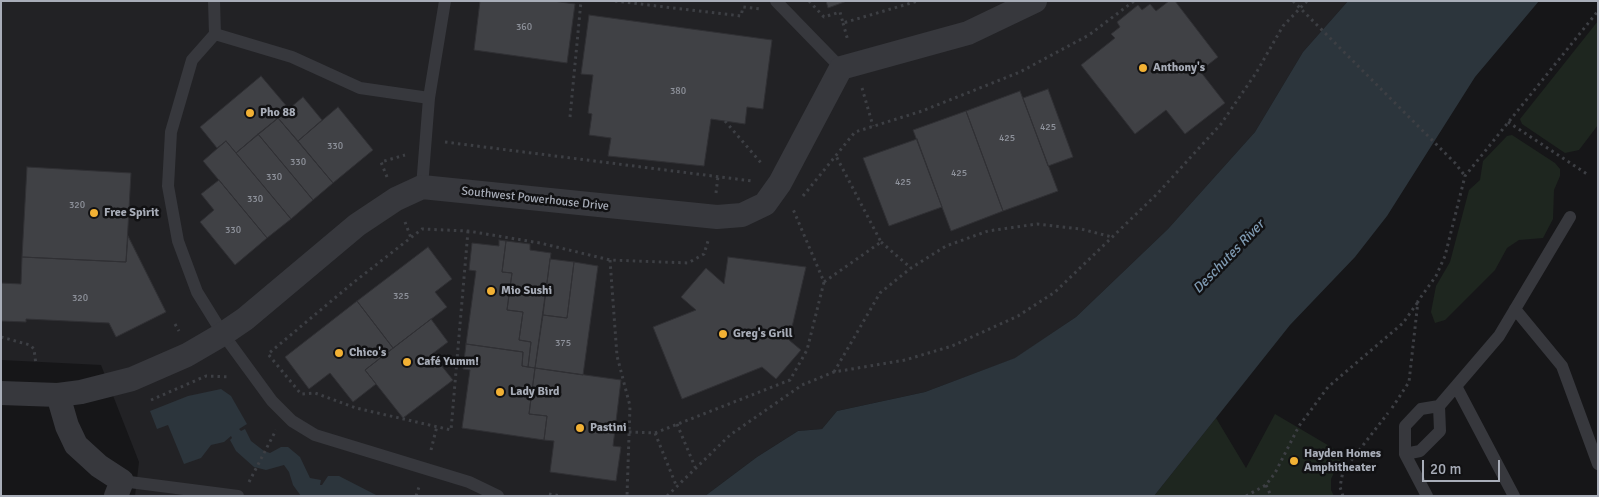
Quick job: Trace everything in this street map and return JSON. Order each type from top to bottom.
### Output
[{"type":"street","points":[[850,66],[968,33],[1035,1]]},
{"type":"street","name":"Southwest Powerhouse Drive","points":[[422,187],[712,217],[742,215],[765,204],[780,184],[850,66]]},
{"type":"street","points":[[1,393],[58,394],[81,392],[132,379],[187,355],[224,334],[357,225],[396,199],[422,187]]},
{"type":"street","points":[[58,394],[67,426],[76,445],[99,466],[119,489]]},
{"type":"lane","points":[[214,1],[215,34],[192,60],[171,132],[168,186],[178,241],[197,292],[224,334],[278,410],[305,430],[348,446],[469,482],[498,496]]},
{"type":"lane","points":[[422,187],[429,98],[445,1]]},
{"type":"lane","points":[[776,1],[850,66]]},
{"type":"lane","points":[[215,34],[292,57],[360,88],[429,98]]},
{"type":"lane","points":[[1427,496],[1405,454],[1405,426],[1421,409],[1439,406],[1499,336],[1570,217]]},
{"type":"lane","points":[[1516,309],[1562,366],[1598,464]]},
{"type":"lane","points":[[1456,386],[1514,496]]},
{"type":"lane","points":[[1405,454],[1420,451],[1440,431],[1439,406]]},
{"type":"lane","points":[[119,489],[238,496]]},
{"type":"path","points":[[570,117],[581,1]]},
{"type":"path","points":[[615,1],[742,16],[743,7],[760,10],[767,17]]},
{"type":"path","points":[[809,1],[824,17],[840,12],[850,66],[873,126]]},
{"type":"path","points":[[843,23],[918,1]]},
{"type":"path","points":[[1293,1],[1455,162],[1465,176]]},
{"type":"path","points":[[667,496],[676,485],[730,435],[802,385],[834,372],[905,360],[952,346],[1018,316],[1056,292],[1157,194],[1220,124],[1256,73],[1279,33],[1307,1]]},
{"type":"path","points":[[1246,496],[1266,485],[1298,426],[1328,387],[1403,323],[1436,276],[1445,256],[1465,176],[1598,11]]},
{"type":"path","points":[[724,121],[763,166],[768,158]]},
{"type":"path","points":[[1508,122],[1587,174]]},
{"type":"path","points":[[445,134],[444,142],[754,181]]},
{"type":"path","points":[[389,182],[381,162],[408,154]]},
{"type":"path","points":[[836,156],[881,242],[911,268]]},
{"type":"path","points":[[630,432],[655,433],[790,380],[806,350],[824,282],[792,208]]},
{"type":"path","points":[[404,216],[411,238]]},
{"type":"path","points":[[834,372],[880,293],[911,268],[946,246],[988,231],[1037,224],[1081,229],[1113,237]]},
{"type":"path","points":[[422,229],[468,231],[451,430],[437,426],[356,408],[315,393],[301,394],[268,354],[354,282],[422,229]]},
{"type":"path","points":[[824,282],[881,242]]},
{"type":"path","points":[[610,260],[617,356],[630,406],[627,496]]},
{"type":"path","points":[[1343,496],[1340,487],[1343,471],[1406,389],[1414,343],[1418,301]]},
{"type":"path","points":[[1,337],[30,345],[34,349],[36,365]]},
{"type":"path","points":[[678,424],[695,467]]},
{"type":"path","points":[[429,455],[437,426]]},
{"type":"path","points":[[248,484],[277,427]]},
{"type":"path","points":[[655,433],[676,485]]},
{"type":"path","points":[[416,496],[420,484]]},
{"type":"path","points":[[1266,485],[1271,496]]},
{"type":"path","points":[[549,494],[562,496]]},
{"type":"shaded area","points":[[1,1],[1348,1],[1303,52],[1255,132],[1168,229],[1076,317],[1016,358],[925,392],[837,411],[822,429],[798,431],[757,457],[705,496],[135,496],[139,462],[101,365],[1,360]]},
{"type":"shaded area","points":[[1598,21],[1598,125],[1579,150],[1565,153],[1522,124],[1520,119]]},
{"type":"shaded area","points":[[1512,135],[1555,163],[1560,169],[1560,176],[1554,190],[1553,219],[1543,238],[1519,240],[1507,248],[1495,270],[1445,320],[1435,323],[1431,312],[1436,286],[1450,262],[1469,190],[1480,180],[1483,161],[1507,136]]},
{"type":"shaded area","name":"Hayden Homes Amphitheater","points":[[1275,414],[1343,454],[1331,479],[1331,490],[1334,496],[1154,496],[1216,418],[1246,468]]},
{"type":"water","name":"Deschutes River","points":[[1348,1],[1539,1],[1475,77],[1387,216],[1355,257],[1290,325],[1154,496],[705,496],[757,457],[798,431],[822,429],[837,411],[925,392],[1015,358],[1076,317],[1168,229],[1255,132],[1303,52]]},
{"type":"water","points":[[221,389],[231,396],[247,424],[239,429],[241,431],[245,429],[251,441],[264,451],[270,453],[281,447],[288,447],[300,457],[310,478],[321,480],[320,485],[328,476],[339,476],[378,496],[301,496],[293,485],[289,472],[284,465],[266,470],[254,467],[236,451],[230,440],[231,436],[224,442],[211,445],[201,458],[184,464],[168,425],[157,429],[150,411],[188,396]]},
{"type":"building","points":[[480,1],[553,1],[575,4],[567,63],[474,50]]},
{"type":"building","points":[[826,1],[847,1],[828,8]]},
{"type":"building","name":"Anthony's","points":[[1169,1],[1175,1],[1218,57],[1200,71],[1225,103],[1185,134],[1166,110],[1135,134],[1081,65],[1115,38],[1111,34],[1120,27],[1117,22],[1138,5],[1142,10],[1150,4],[1156,11]]},
{"type":"building","points":[[589,15],[772,40],[763,109],[747,107],[745,124],[711,119],[704,166],[608,156],[611,138],[589,135],[592,114],[588,113],[593,75],[581,74]]},
{"type":"building","name":"Pho 88","points":[[261,76],[289,109],[236,153],[226,141],[217,148],[200,127]]},
{"type":"building","points":[[1048,89],[1073,157],[1048,166],[1023,98]]},
{"type":"building","points":[[1020,91],[1058,191],[1003,211],[966,111]]},
{"type":"building","points":[[303,97],[322,120],[298,141],[278,118]]},
{"type":"building","points":[[338,107],[373,150],[333,183],[298,141]]},
{"type":"building","points":[[966,111],[1003,211],[951,231],[913,130]]},
{"type":"building","points":[[278,118],[333,183],[313,200],[258,134]]},
{"type":"building","points":[[258,134],[313,200],[291,219],[236,153]]},
{"type":"building","points":[[917,139],[942,207],[889,226],[863,158]]},
{"type":"building","points":[[226,141],[291,219],[267,238],[203,161]]},
{"type":"building","points":[[27,167],[131,173],[126,262],[22,257]]},
{"type":"building","points":[[219,180],[267,238],[235,265],[200,222],[214,210],[201,194]]},
{"type":"building","points":[[128,236],[166,312],[116,337],[109,323],[26,319],[26,322],[1,321],[1,283],[21,284],[22,257],[126,262]]},
{"type":"building","name":"Mio Sushi","points":[[499,240],[506,241],[502,272],[512,273],[507,310],[523,312],[519,340],[531,342],[528,367],[522,366],[523,352],[466,344],[476,271],[469,270],[472,243],[499,246]]},
{"type":"building","points":[[506,241],[530,244],[530,250],[551,253],[535,368],[528,367],[531,342],[519,340],[523,312],[507,310],[512,273],[502,272]]},
{"type":"building","points":[[428,247],[452,279],[435,292],[447,307],[393,348],[357,301]]},
{"type":"building","name":"Greg's Grill","points":[[728,257],[806,267],[789,340],[801,350],[776,379],[762,367],[682,399],[653,327],[696,310],[681,297],[706,268],[724,284]]},
{"type":"building","points":[[550,259],[574,262],[567,318],[543,315]]},
{"type":"building","points":[[574,262],[598,266],[583,375],[535,368],[543,315],[567,318]]},
{"type":"building","name":"Chico's","points":[[357,301],[393,348],[365,370],[376,384],[353,402],[330,373],[309,389],[285,357]]},
{"type":"building","name":"Café Yumm!","points":[[431,319],[448,342],[432,354],[453,380],[403,418],[365,370]]},
{"type":"building","name":"Lady Bird","points":[[466,344],[523,352],[522,366],[535,368],[529,414],[547,416],[544,440],[462,428],[470,370],[463,369]]},
{"type":"building","name":"Pastini","points":[[535,368],[621,380],[613,446],[621,447],[616,481],[550,472],[554,441],[544,440],[547,416],[529,414]]},
{"type":"place","name":"Anthony's","points":[[1143,68]]},
{"type":"place","name":"Pho 88","points":[[250,113]]},
{"type":"place","name":"Free Spirit","points":[[94,213]]},
{"type":"place","name":"Mio Sushi","points":[[491,291]]},
{"type":"place","name":"Greg's Grill","points":[[723,334]]},
{"type":"place","name":"Chico's","points":[[339,353]]},
{"type":"place","name":"Café Yumm!","points":[[407,362]]},
{"type":"place","name":"Lady Bird","points":[[500,392]]},
{"type":"place","name":"Pastini","points":[[580,428]]},
{"type":"place","name":"Hayden Homes Amphitheater","points":[[1294,461]]}]
